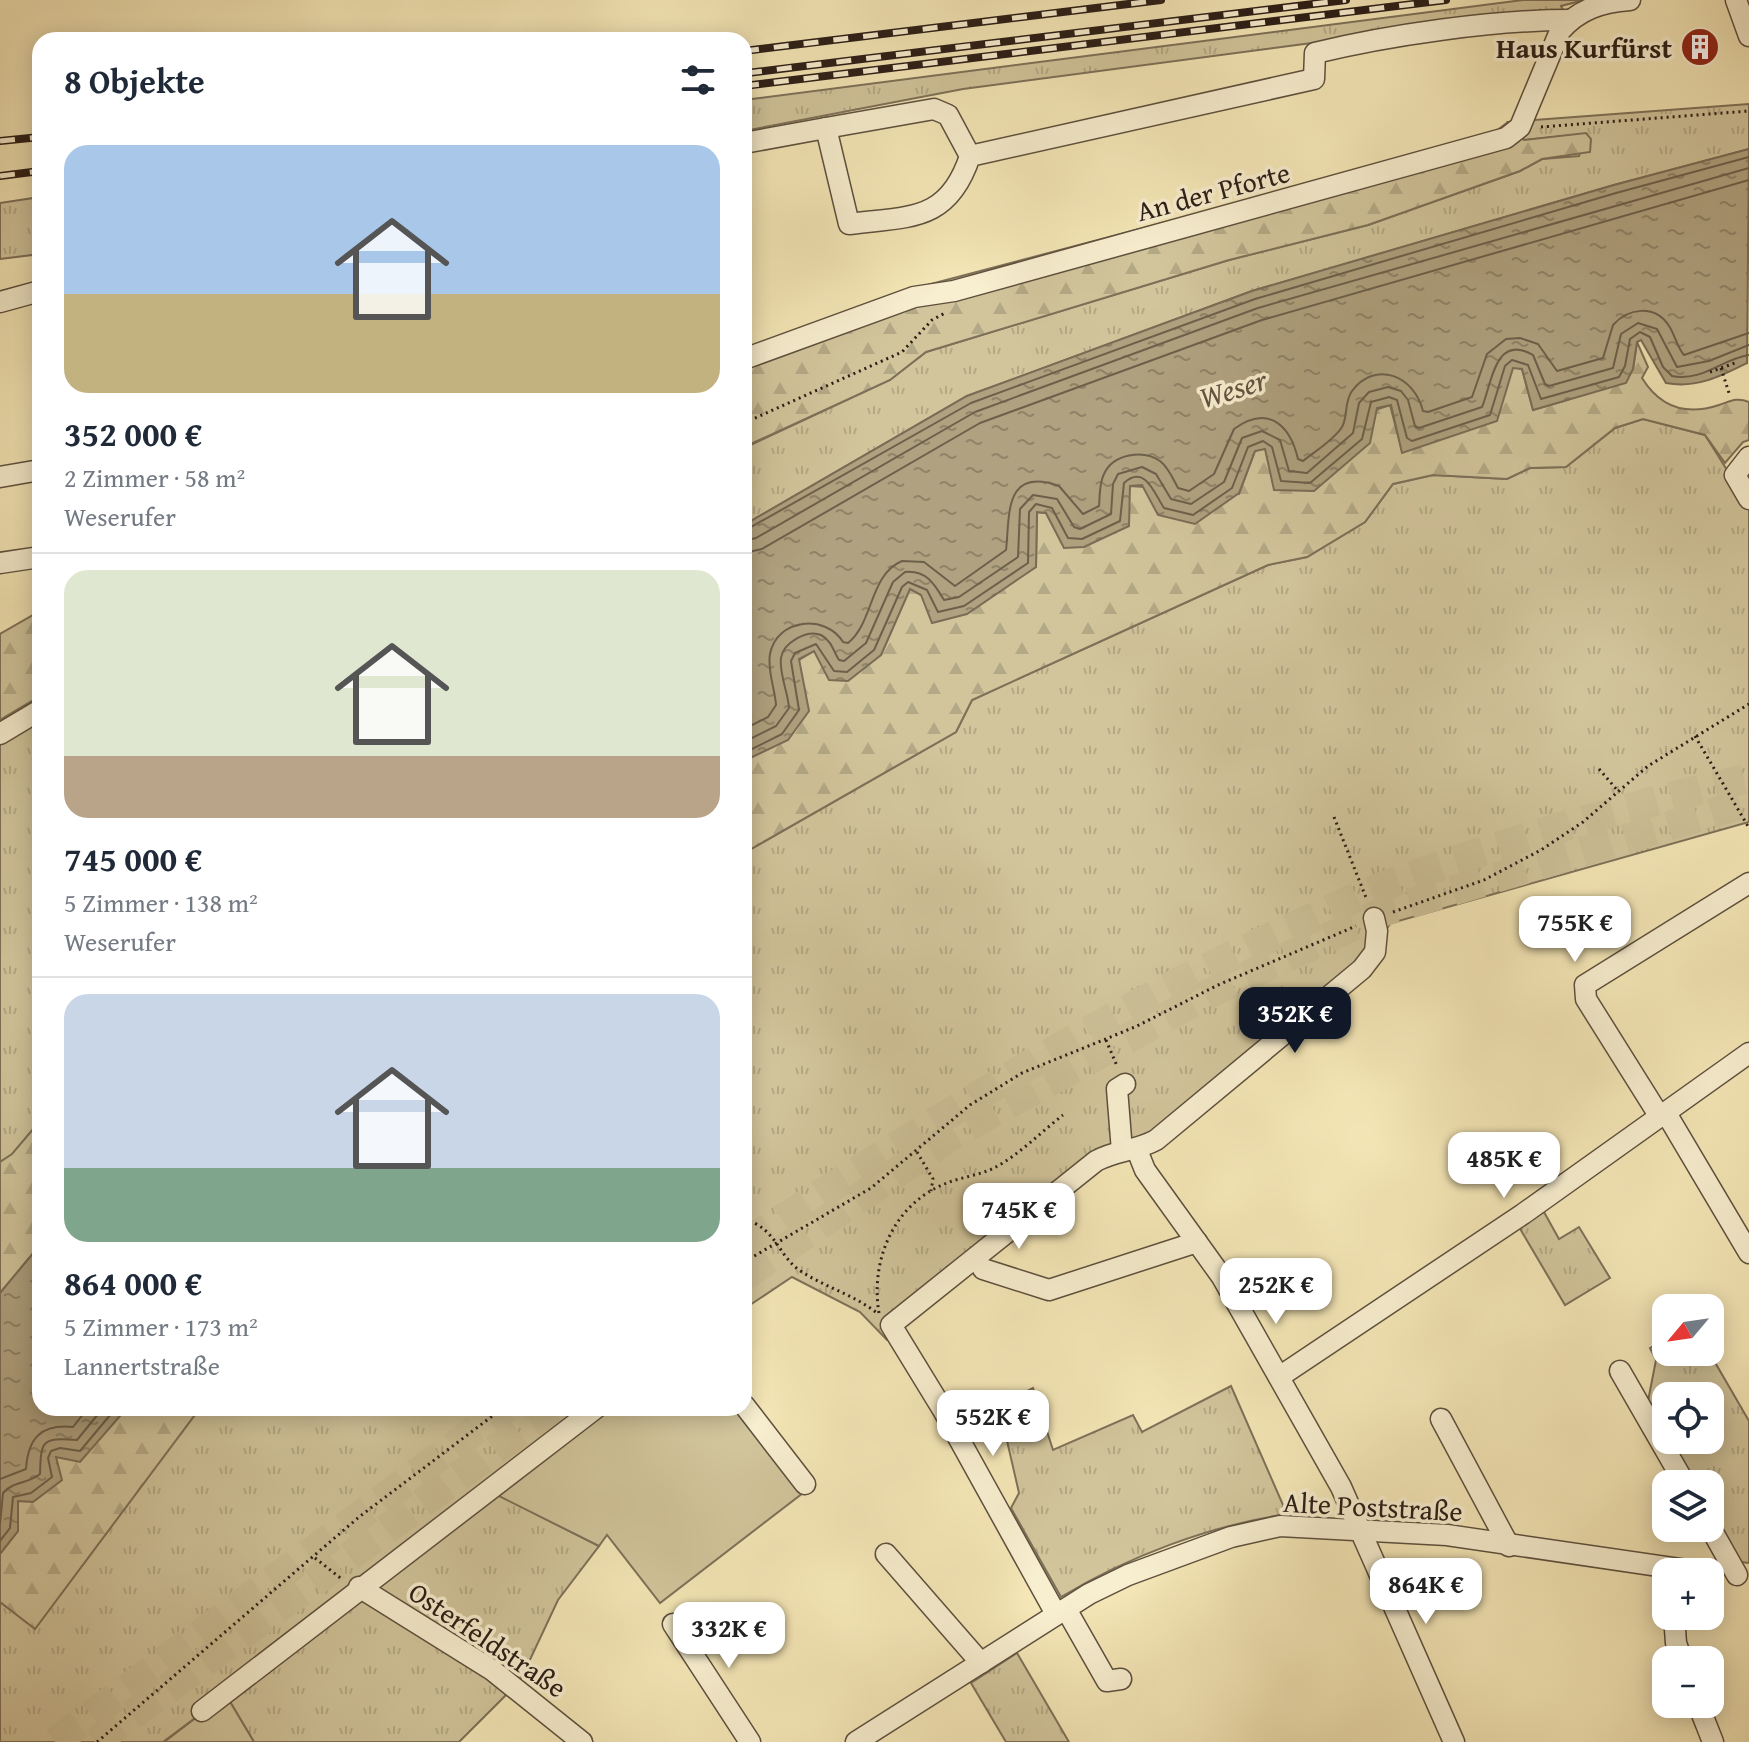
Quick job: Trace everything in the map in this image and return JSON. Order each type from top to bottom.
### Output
[{"type":"street","points":[[1520,127],[1560,31],[1569,20],[1594,6],[1630,0]]},
{"type":"street","points":[[1736,0],[1749,36]]},
{"type":"street","points":[[970,156],[1314,79],[1315,53],[1355,43],[1569,20]]},
{"type":"street","points":[[752,142],[826,128],[934,109],[948,115],[970,156],[963,176],[947,198],[929,213],[849,224],[826,128]]},
{"type":"street","name":"An der Pforte","points":[[752,356],[914,297],[954,291],[1492,144],[1520,127]]},
{"type":"street","points":[[0,302],[32,293]]},
{"type":"street","points":[[1749,457],[1735,475],[1749,499]]},
{"type":"street","points":[[0,477],[32,471]]},
{"type":"street","points":[[0,563],[32,558]]},
{"type":"street","points":[[0,734],[32,715]]},
{"type":"street","points":[[1749,883],[1585,985],[1586,999],[1749,1253]]},
{"type":"street","points":[[1121,1679],[1107,1681],[1061,1612],[891,1325],[1096,1161],[1156,1140],[1362,969],[1375,952],[1374,918]]},
{"type":"street","points":[[1279,1377],[1749,1053]]},
{"type":"street","points":[[1124,1085],[1117,1089],[1130,1150],[1222,1277],[1279,1377],[1360,1528],[1454,1742]]},
{"type":"street","points":[[983,1269],[1049,1290],[1197,1242]]},
{"type":"street","points":[[1620,1371],[1677,1470]]},
{"type":"street","points":[[752,1415],[805,1484]]},
{"type":"street","points":[[202,1711],[359,1587],[585,1416]]},
{"type":"street","points":[[1441,1419],[1509,1546]]},
{"type":"street","name":"Alte Poststraße","points":[[856,1742],[1061,1612],[1128,1575],[1231,1537],[1280,1526],[1447,1535],[1652,1568]]},
{"type":"street","points":[[1720,1542],[1743,1575]]},
{"type":"street","points":[[886,1554],[981,1663]]},
{"type":"street","name":"Osterfeldstraße","points":[[359,1587],[492,1670],[582,1742]]},
{"type":"street","points":[[673,1624],[750,1742]]},
{"type":"street","points":[[1704,1718],[1713,1742]]},
{"type":"path","points":[[1520,127],[1749,111]]},
{"type":"path","points":[[752,419],[902,352],[932,320],[959,305],[954,291]]},
{"type":"path","points":[[1710,372],[1735,363]]},
{"type":"path","points":[[1721,368],[1729,393]]},
{"type":"path","points":[[752,1258],[871,1188],[988,1092],[1022,1073],[1106,1040],[1246,973],[1374,918],[1503,870],[1583,822],[1648,766],[1749,704]]},
{"type":"path","points":[[1695,736],[1749,828]]},
{"type":"path","points":[[1599,769],[1618,791]]},
{"type":"path","points":[[1334,817],[1374,918]]},
{"type":"path","points":[[1106,1040],[1124,1085]]},
{"type":"path","points":[[929,1194],[944,1184],[994,1168],[1063,1115]]},
{"type":"path","points":[[752,1222],[760,1224],[799,1271],[860,1300],[879,1316],[874,1286],[880,1252],[899,1220],[934,1189],[933,1179],[917,1152]]},
{"type":"path","points":[[97,1742],[315,1558],[359,1517],[492,1416]]},
{"type":"path","points":[[315,1558],[346,1582],[359,1587]]},
{"type":"green space","points":[[1523,0],[1584,0],[1561,6],[1563,10],[963,89],[752,129],[752,99]]},
{"type":"green space","points":[[1749,104],[1749,149],[1614,185],[1252,291],[967,396],[752,520],[752,444],[890,380],[926,352],[1229,260],[1368,225],[1520,171],[1542,159],[1579,156],[1586,134],[1524,140],[1508,122]]},
{"type":"green space","points":[[1508,122],[1524,140],[1586,133],[1591,139],[1590,152],[1542,159],[1520,171],[1368,225],[1229,260],[926,352],[890,380],[752,443],[752,346],[912,289],[1488,137]]},
{"type":"green space","points":[[32,198],[32,255],[0,259],[0,203]]},
{"type":"green space","points":[[1637,342],[1648,367],[1642,378],[1666,402],[1696,410],[1734,400],[1749,402],[1749,440],[1743,442],[1725,463],[1705,435],[1643,419],[1615,428],[1566,467],[1530,468],[1507,479],[1433,475],[1393,484],[1365,522],[1307,557],[1268,565],[972,700],[956,732],[752,848],[752,752],[799,660],[814,651],[881,655],[910,588],[921,595],[1001,589],[1036,567],[1037,512],[1046,513],[1064,547],[1130,486],[1239,494],[1255,451],[1390,405],[1402,451],[1513,367],[1522,369],[1533,410],[1567,400],[1633,369]]},
{"type":"green space","points":[[1643,419],[1705,435],[1749,505],[1749,822],[1391,923],[1347,981],[1141,1151],[1103,1155],[887,1340],[860,1312],[792,1277],[752,1304],[752,848],[956,732],[972,700],[1268,565],[1307,557],[1365,522],[1393,484],[1433,475],[1507,479],[1530,468],[1566,467],[1615,428]]},
{"type":"green space","points":[[32,616],[32,701],[0,720],[0,634]]},
{"type":"green space","points":[[32,701],[32,1131],[12,1155],[0,1162],[0,720]]},
{"type":"green space","points":[[32,1130],[32,1255],[0,1293],[0,1162],[12,1154]]},
{"type":"green space","points":[[1544,1212],[1559,1239],[1579,1227],[1610,1278],[1565,1305],[1519,1227]]},
{"type":"green space","points":[[1655,1366],[1717,1366],[1749,1421],[1749,1563],[1741,1562],[1724,1533],[1724,1470],[1688,1470],[1678,1454],[1724,1454],[1724,1382],[1652,1382],[1652,1408],[1648,1401]]},
{"type":"green space","points":[[1231,1386],[1287,1514],[1228,1526],[1170,1545],[1114,1568],[1061,1597],[1011,1508],[1019,1493],[999,1406],[1033,1388],[1053,1450],[1133,1415],[1142,1432]]},
{"type":"green space","points":[[115,1416],[194,1416],[35,1629],[0,1602],[0,1554],[18,1531],[18,1501],[56,1457]]},
{"type":"green space","points":[[194,1416],[600,1416],[498,1495],[599,1546],[558,1600],[520,1681],[459,1742],[254,1742],[226,1695],[163,1742],[0,1742],[0,1602],[35,1628]]},
{"type":"green space","points":[[600,1416],[746,1416],[803,1493],[660,1603],[607,1535],[599,1546],[497,1495]]},
{"type":"green space","points":[[1017,1653],[1069,1742],[1006,1742],[971,1683]]},
{"type":"green space","points":[[226,1695],[254,1742],[164,1742]]},
{"type":"water","name":"Weser","points":[[1749,149],[1747,363],[1698,383],[1666,383],[1641,340],[1637,342],[1633,369],[1626,383],[1533,410],[1522,369],[1513,368],[1497,421],[1402,453],[1391,405],[1377,408],[1370,443],[1314,491],[1274,490],[1265,449],[1255,451],[1239,493],[1195,524],[1158,515],[1142,485],[1130,486],[1129,526],[1084,547],[1064,548],[1046,513],[1037,512],[1036,567],[967,614],[932,623],[921,595],[910,589],[881,655],[848,681],[829,680],[814,651],[799,659],[809,711],[788,740],[752,757],[752,520],[967,396],[1252,291],[1614,185]]},
{"type":"water","points":[[32,1255],[32,1416],[120,1416],[80,1462],[56,1457],[62,1480],[33,1502],[18,1501],[18,1531],[0,1554],[0,1293]]},
{"type":"tunnel","points":[[752,1239],[939,1119],[1072,1040],[1208,967],[1340,905],[1421,872],[1514,841],[1749,778]]},
{"type":"tunnel","points":[[752,1271],[952,1135],[1208,994],[1385,911],[1749,802]]},
{"type":"tunnel","points":[[55,1742],[494,1416]]},
{"type":"tunnel","points":[[95,1742],[541,1416]]},
{"type":"railway","points":[[752,50],[1161,0]]},
{"type":"railway","points":[[752,72],[1346,0]]},
{"type":"railway","points":[[752,85],[1446,0]]},
{"type":"railway","points":[[0,141],[32,138]]},
{"type":"railway","points":[[0,176],[32,172]]},
{"type":"place","name":"Haus Kurfürst","points":[[1700,47]]}]
